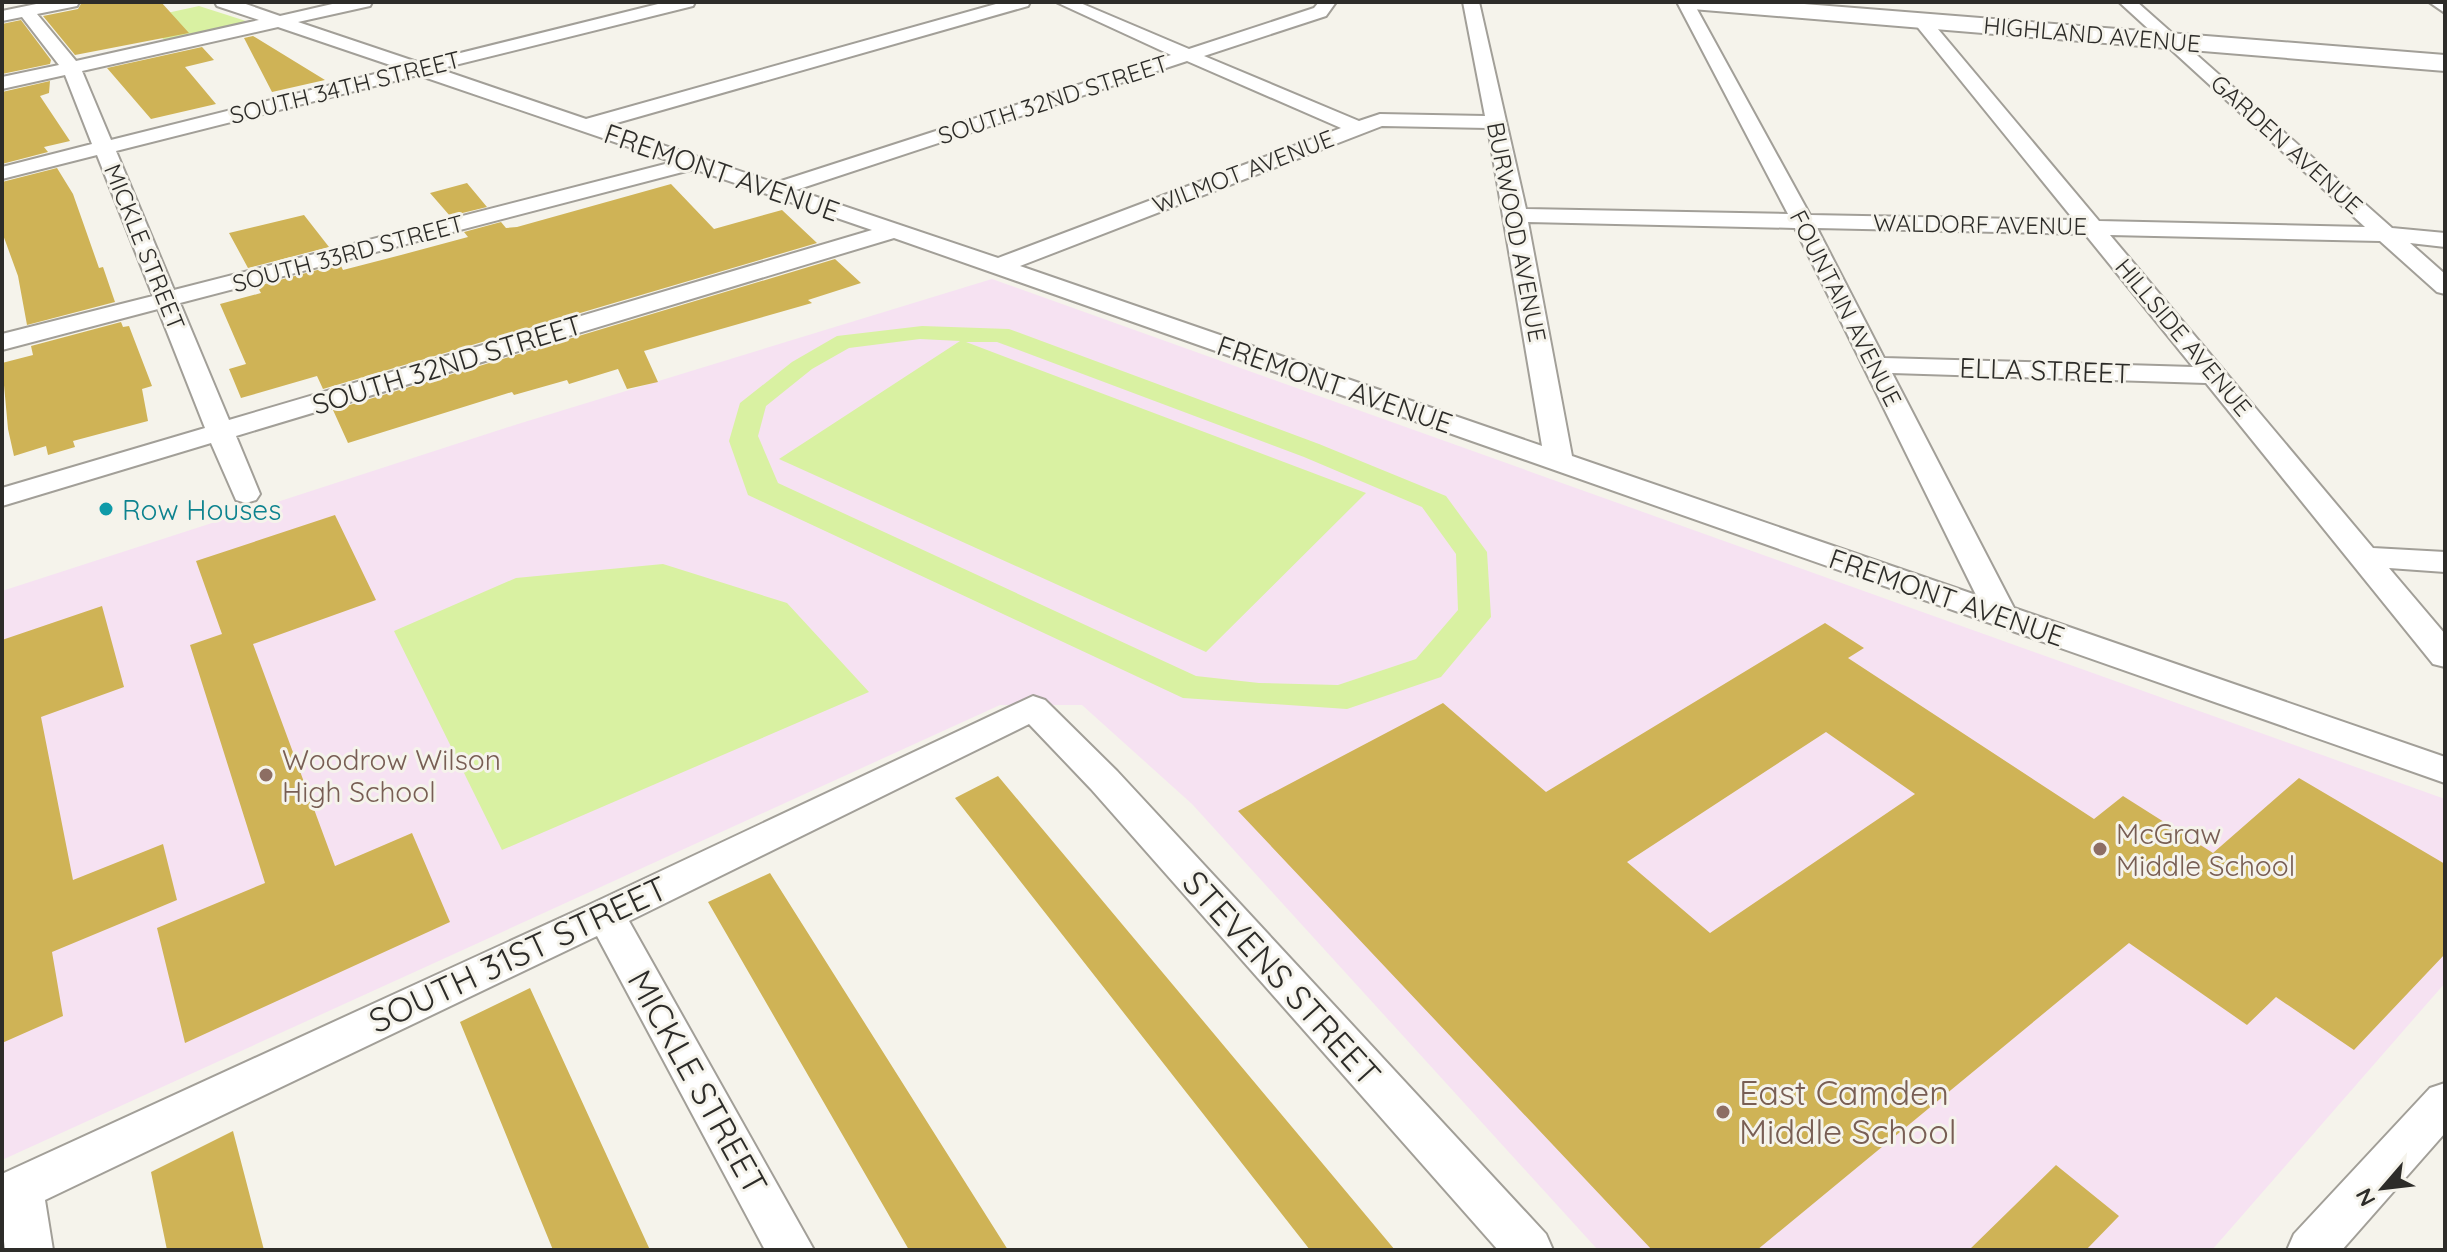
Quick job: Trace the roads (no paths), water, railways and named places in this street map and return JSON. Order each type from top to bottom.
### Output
[{"type":"street","points":[[2,16],[71,2]]},
{"type":"street","name":"FREMONT AVENUE","points":[[223,2],[998,266],[2445,770]]},
{"type":"street","points":[[2,83],[364,2]]},
{"type":"street","name":"SOUTH 34TH STREET","points":[[2,173],[687,2]]},
{"type":"street","points":[[587,125],[1022,2]]},
{"type":"street","points":[[1064,2],[1355,127]]},
{"type":"street","name":"SOUTH 32ND STREET","points":[[774,190],[1320,12],[1328,2]]},
{"type":"street","name":"BURWOOD AVENUE","points":[[1471,2],[1516,215],[1559,462]]},
{"type":"street","name":"FOUNTAIN AVENUE","points":[[1685,2],[1802,220],[2002,616]]},
{"type":"street","name":"HIGHLAND AVENUE","points":[[1692,2],[2445,63]]},
{"type":"street","name":"GARDEN AVENUE","points":[[2127,2],[2445,287]]},
{"type":"street","points":[[2437,2],[2445,8]]},
{"type":"street","name":"MICKLE STREET","points":[[26,11],[71,67],[246,494]]},
{"type":"street","name":"HILLSIDE AVENUE","points":[[1921,20],[2445,656]]},
{"type":"street","name":"WILMOT AVENUE","points":[[998,266],[1355,127],[1380,120],[1497,122]]},
{"type":"street","name":"SOUTH 33RD STREET","points":[[2,342],[694,163]]},
{"type":"street","name":"WALDORF AVENUE","points":[[1516,215],[2387,234],[2445,240]]},
{"type":"street","name":"SOUTH 32ND STREET","points":[[2,497],[893,231]]},
{"type":"street","name":"ELLA STREET","points":[[1875,365],[2215,375]]},
{"type":"street","points":[[2365,557],[2445,562]]},
{"type":"street","name":"SOUTH 31ST STREET","points":[[11,1192],[605,915],[1033,708]]},
{"type":"street","name":"STEVENS STREET","points":[[1033,708],[1104,780],[1529,1250]]},
{"type":"street","name":"MICKLE STREET","points":[[605,915],[790,1250]]},
{"type":"street","points":[[2311,1250],[2445,1102]]},
{"type":"street","points":[[11,1192],[29,1250]]},
{"type":"place","name":"Row Houses","points":[[106,509]]},
{"type":"place","name":"Woodrow Wilson High School","points":[[266,775]]},
{"type":"place","name":"McGraw Middle School","points":[[2100,849]]},
{"type":"place","name":"East Camden Middle School","points":[[1723,1112]]}]
